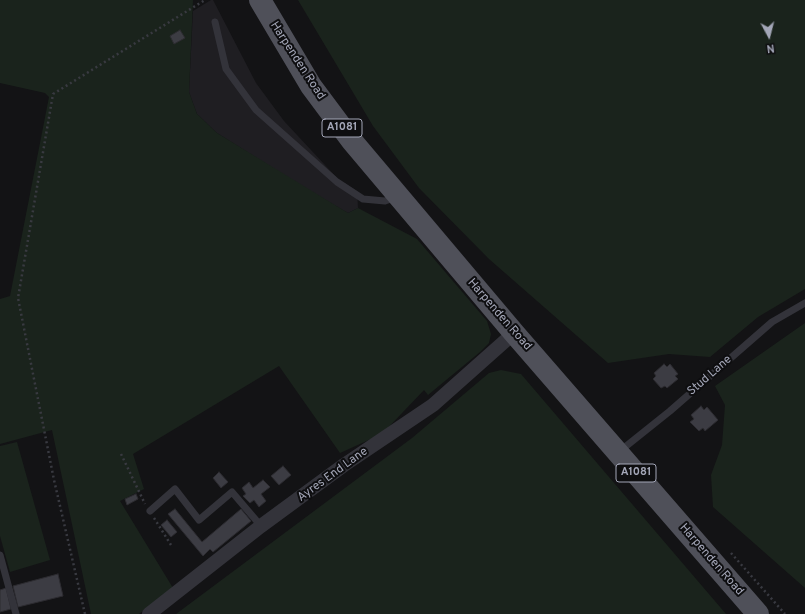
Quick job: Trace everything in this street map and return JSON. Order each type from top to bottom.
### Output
[{"type":"main road","name":"Harpenden Road","points":[[260,0],[311,86],[352,141],[514,333],[758,614]]},
{"type":"street","name":"Ayres End Lane","points":[[149,614],[261,526],[344,465],[433,405],[514,333]]},
{"type":"lane","points":[[215,22],[226,70],[256,110],[337,182],[363,199],[385,201],[398,196]]},
{"type":"lane","name":"Stud Lane","points":[[618,453],[670,411],[772,322],[805,303]]},
{"type":"lane","points":[[150,511],[175,489],[199,520],[232,492],[261,526]]},
{"type":"lane","points":[[0,555],[16,614]]},
{"type":"path","points":[[85,614],[54,480],[18,298],[53,94],[205,0]]},
{"type":"path","points":[[121,454],[150,511],[172,544]]},
{"type":"shaded area","points":[[0,0],[193,0],[189,92],[197,114],[217,133],[348,213],[358,208],[417,239],[487,321],[491,334],[489,343],[480,352],[428,395],[424,390],[382,434],[340,453],[279,366],[133,454],[144,489],[120,501],[173,588],[139,614],[91,614],[52,430],[0,444],[0,299],[10,296],[49,97],[45,93],[0,83]]},
{"type":"shaded area","points":[[213,0],[256,83],[284,121],[338,179],[357,191],[358,208],[348,213],[300,185],[217,133],[197,114],[189,92],[193,11]]},
{"type":"shaded area","points":[[298,0],[805,0],[805,289],[758,317],[710,357],[669,354],[608,363],[489,259],[419,188],[373,126]]},
{"type":"shaded area","points":[[805,323],[805,588],[713,507],[711,475],[722,445],[725,405],[715,386]]},
{"type":"shaded area","points":[[501,370],[521,374],[726,614],[176,614],[412,438],[489,373]]},
{"type":"shaded area","points":[[17,442],[50,560],[10,572],[0,536],[0,446]]},
{"type":"building","points":[[180,30],[185,38],[174,44],[170,36]]},
{"type":"building","points":[[664,364],[667,367],[670,364],[678,374],[675,376],[678,379],[667,388],[665,386],[661,388],[653,379],[656,376],[654,373]]},
{"type":"building","points":[[701,406],[704,410],[707,407],[718,420],[705,431],[703,428],[699,431],[690,422],[694,419],[691,415]]},
{"type":"building","points":[[283,466],[291,475],[279,485],[271,476]]},
{"type":"building","points":[[219,472],[228,482],[221,488],[213,478]]},
{"type":"building","points":[[263,480],[270,487],[261,494],[266,501],[259,507],[254,500],[250,503],[243,496],[246,494],[242,488],[249,482],[253,488]]},
{"type":"building","points":[[136,494],[138,499],[127,505],[125,499]]},
{"type":"building","points":[[175,509],[202,542],[241,509],[251,521],[213,552],[210,549],[203,556],[168,514]]},
{"type":"building","points":[[167,520],[177,532],[171,537],[161,525]]},
{"type":"building","points":[[58,574],[63,596],[18,607],[13,586]]},
{"type":"building","points":[[6,588],[11,609],[0,612],[0,590]]}]
